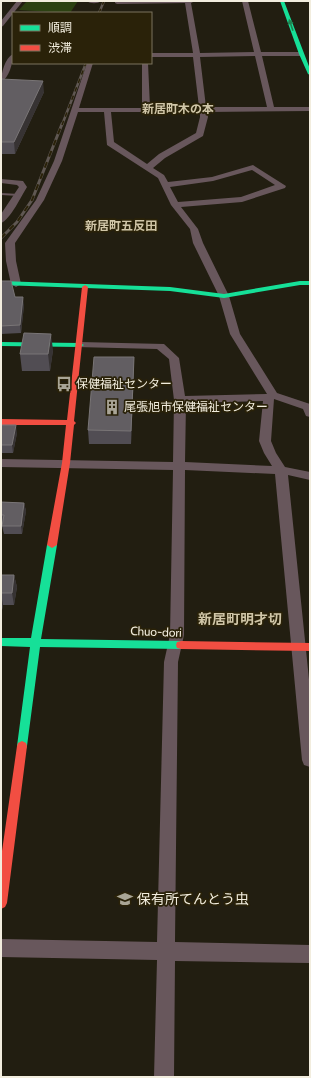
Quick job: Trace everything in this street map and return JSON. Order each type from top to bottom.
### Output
[{"type":"street","points":[[1,25],[20,1]]},
{"type":"street","points":[[90,1],[98,1]]},
{"type":"street","points":[[148,168],[162,156],[200,134],[204,116],[197,54],[188,1]]},
{"type":"street","points":[[116,3],[143,4],[192,1]]},
{"type":"street","points":[[245,1],[271,109]]},
{"type":"street","points":[[282,1],[305,55]]},
{"type":"street","points":[[291,1],[310,74]]},
{"type":"street","points":[[152,55],[305,55]]},
{"type":"street","points":[[1,80],[11,56]]},
{"type":"street","points":[[16,284],[11,261],[10,243],[40,200],[58,161],[76,110],[90,64]]},
{"type":"street","points":[[145,64],[146,110]]},
{"type":"street","points":[[76,110],[310,109]]},
{"type":"street","points":[[108,110],[107,116],[110,143],[161,177],[175,205],[194,229],[198,243],[224,296],[235,334],[271,396],[266,441],[270,453],[282,470],[304,647],[310,760]]},
{"type":"street","points":[[165,185],[213,179],[253,166],[282,186],[242,199],[175,205]]},
{"type":"street","points":[[1,181],[17,182],[23,187],[19,195],[5,211],[1,220]]},
{"type":"street","points":[[1,283],[170,289],[224,296],[300,283],[310,283]]},
{"type":"street","points":[[1,903],[36,641],[72,423],[85,287]]},
{"type":"street","points":[[1,344],[160,346],[174,358],[180,400],[177,635],[171,662],[164,1077]]},
{"type":"street","points":[[180,400],[271,396],[307,407],[310,413]]},
{"type":"street","points":[[1,422],[72,423]]},
{"type":"street","points":[[1,463],[66,463],[282,470],[310,476]]},
{"type":"street","name":"Chuo-dori","points":[[1,642],[36,641],[304,647]]},
{"type":"street","points":[[1,948],[310,954]]},
{"type":"lane","points":[[1,194],[19,195]]},
{"type":"green space","points":[[27,1],[78,1],[71,12],[19,10]]},
{"type":"building","points":[[1,79],[43,81],[14,142],[1,142]]},
{"type":"building","points":[[1,281],[11,281],[15,297],[23,297],[20,325],[1,326]]},
{"type":"building","points":[[24,333],[51,334],[48,354],[20,354]]},
{"type":"building","name":"尾張旭市保健福祉センター","points":[[94,357],[134,357],[131,431],[88,430]]},
{"type":"building","points":[[1,425],[16,425],[12,445],[1,445]]},
{"type":"building","points":[[1,502],[24,503],[21,526],[2,526],[4,515],[1,515]]},
{"type":"building","points":[[1,575],[14,575],[12,593],[1,593]]},
{"type":"railway","points":[[99,12],[104,1]]},
{"type":"railway","points":[[62,125],[86,64]]},
{"type":"railway","points":[[1,238],[17,222],[32,200],[62,124]]},
{"type":"traffic: fast","points":[[282,1],[301,54],[310,74]]},
{"type":"traffic: fast","points":[[1,283],[170,289],[224,296],[300,283],[310,283]]},
{"type":"traffic: fast","points":[[1,344],[80,345]]},
{"type":"traffic: fast","points":[[22,746],[36,641],[52,545]]},
{"type":"traffic: fast","points":[[1,642],[181,645]]},
{"type":"traffic: jam","points":[[52,545],[66,463],[85,287]]},
{"type":"traffic: jam","points":[[1,422],[72,423]]},
{"type":"traffic: jam","points":[[181,645],[310,647]]},
{"type":"traffic: jam","points":[[1,903],[22,746]]},
{"type":"place","name":"保健福祉センター","points":[[64,384]]},
{"type":"place","name":"尾張旭市保健福祉センター","points":[[112,407]]},
{"type":"place","name":"保有所てんとう虫","points":[[125,899]]},
{"type":"district","name":"新居町木の本","points":[[178,109]]},
{"type":"district","name":"新居町五反田","points":[[121,226]]},
{"type":"district","name":"新居町明才切","points":[[240,619]]}]
